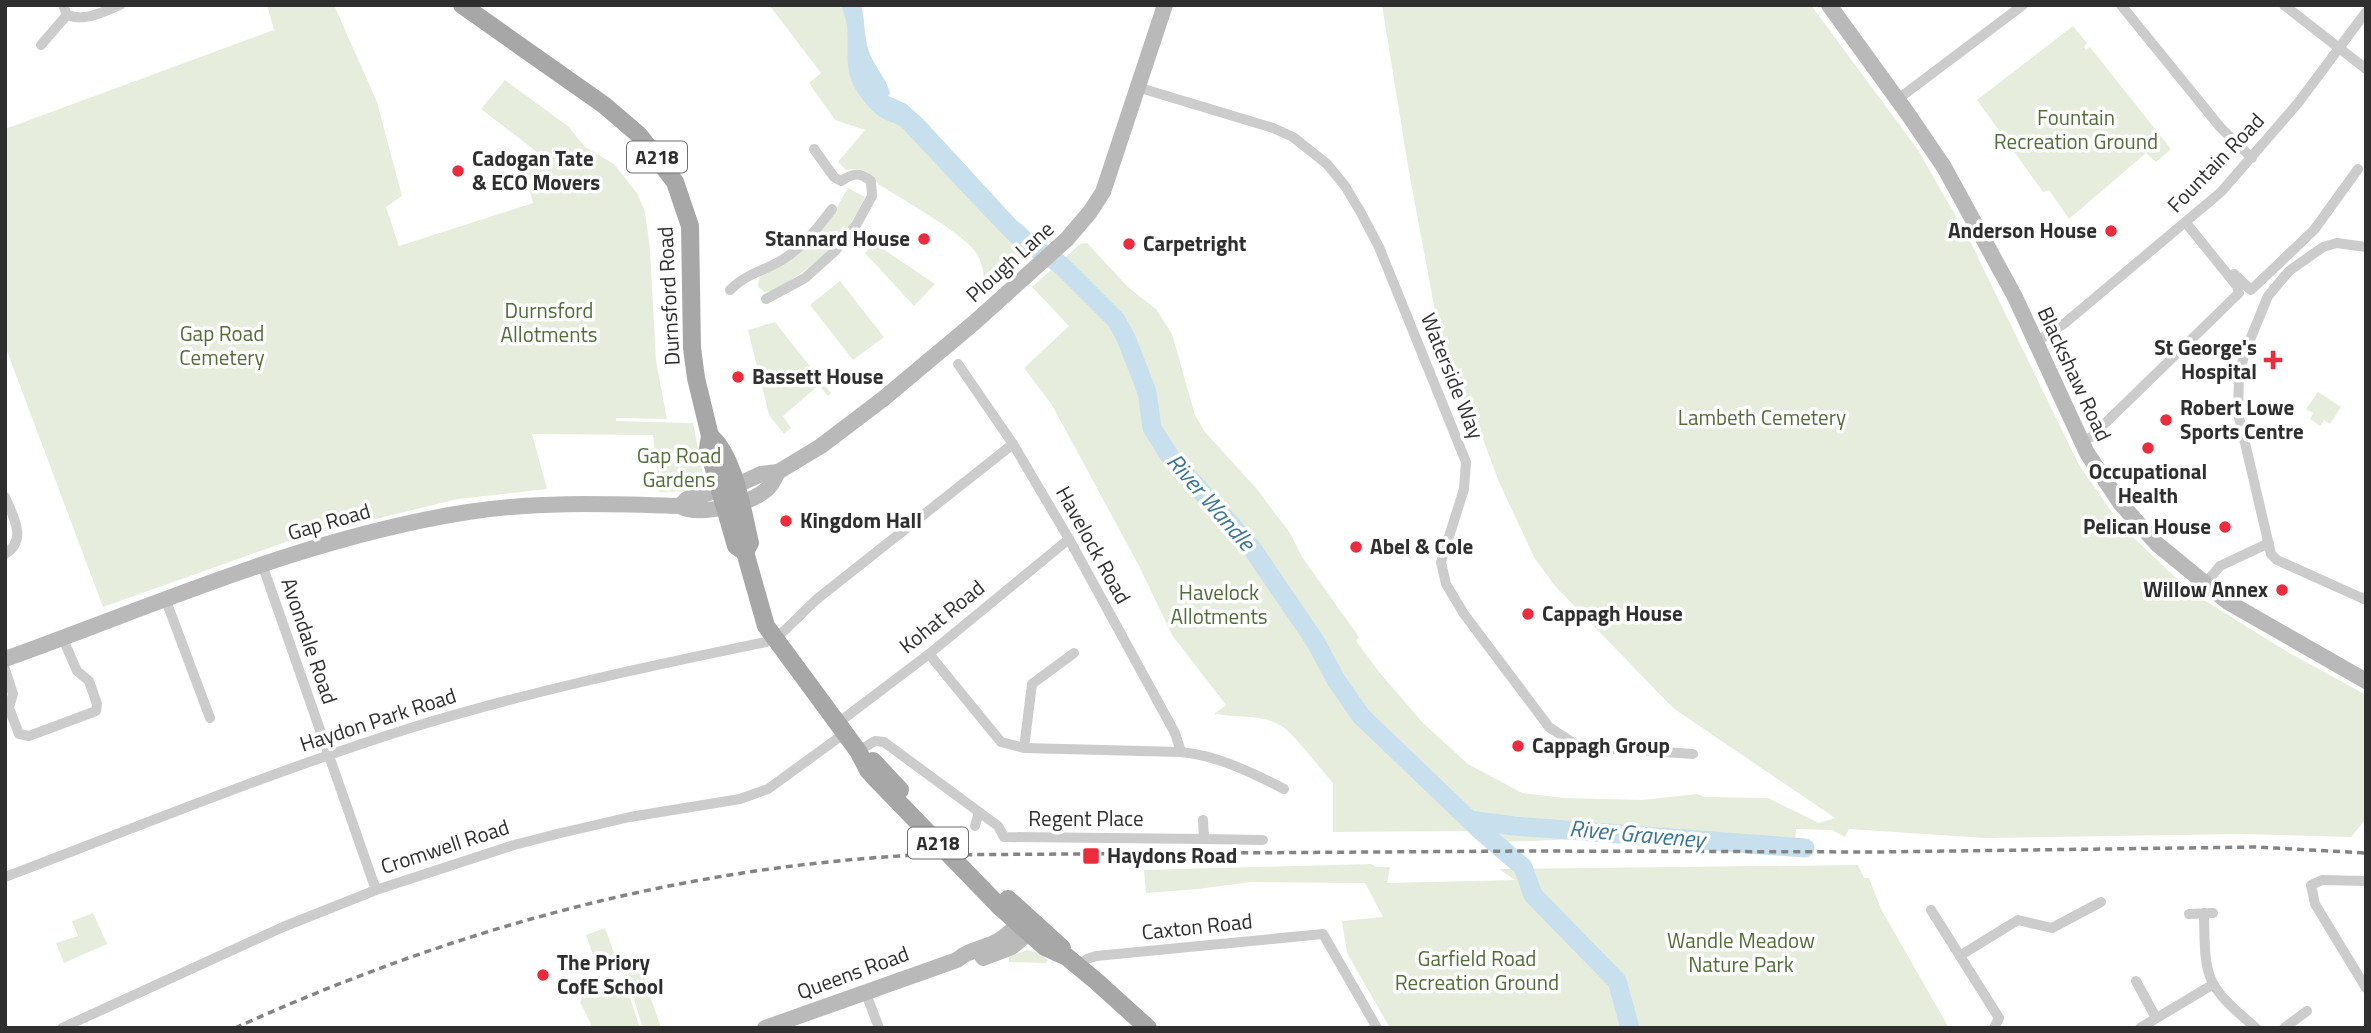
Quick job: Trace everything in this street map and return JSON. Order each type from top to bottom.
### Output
[{"type":"main road","name":"Durnsford Road","points":[[462,5],[604,105],[639,135],[675,182],[690,226],[692,348],[696,378],[710,436],[720,444],[729,497]]},
{"type":"main road","name":"Plough Lane","points":[[729,497],[769,488],[778,472],[821,446],[883,399],[1033,270],[1090,212],[1102,192],[1165,5]]},
{"type":"main road","name":"Blackshaw Road","points":[[1833,7],[1932,147],[1955,185],[2036,342],[2082,442],[2108,486],[2129,514],[2157,544],[2239,609],[2366,681]]},
{"type":"main road","name":"Gap Road","points":[[5,659],[165,598],[356,535],[468,512],[557,503],[680,506],[687,499],[729,497]]},
{"type":"main road","name":"A218","points":[[729,497],[750,543],[745,552],[764,620],[858,751],[868,769],[880,776],[1028,925],[1045,947],[1072,962],[1148,1028]]},
{"type":"main road","name":"Queens Road","points":[[765,1028],[957,960],[963,954],[994,944],[1028,925]]},
{"type":"street","points":[[41,45],[65,10],[84,18],[120,5]]},
{"type":"street","points":[[1898,99],[2023,5]]},
{"type":"street","points":[[2121,5],[2212,118],[2252,158]]},
{"type":"street","points":[[2284,5],[2366,69]]},
{"type":"street","name":"Fountain Road","points":[[2036,342],[2065,323],[2221,192],[2252,158],[2366,12]]},
{"type":"street","name":"Waterside Way","points":[[1137,86],[1273,128],[1293,137],[1327,163],[1345,186],[1379,247],[1466,463],[1464,489],[1441,562],[1446,584],[1464,614],[1549,727],[1573,743],[1588,747],[1693,754]]},
{"type":"street","points":[[766,299],[805,278],[835,250],[856,225],[872,196],[871,181],[862,174],[852,174],[841,181],[834,177],[814,149]]},
{"type":"street","points":[[2220,265],[2231,270],[2251,290],[2314,230],[2358,169]]},
{"type":"street","points":[[730,289],[740,279],[782,260],[808,240],[832,209]]},
{"type":"street","points":[[2082,442],[2091,437],[2239,293],[2237,286],[2186,223]]},
{"type":"street","points":[[2366,247],[2337,243],[2323,247],[2289,271],[2268,296],[2245,352],[2239,376],[2238,413],[2271,554],[2277,560],[2366,600]]},
{"type":"street","name":"Havelock Road","points":[[958,364],[1013,443],[1069,539],[1175,733],[1181,752]]},
{"type":"street","points":[[775,637],[817,599],[1013,443]]},
{"type":"street","points":[[5,497],[19,536],[17,543],[5,554]]},
{"type":"street","name":"Kohat Road","points":[[841,728],[1069,539]]},
{"type":"street","points":[[2205,584],[2220,566],[2269,543]]},
{"type":"street","name":"Avondale Road","points":[[262,564],[376,890]]},
{"type":"street","points":[[165,598],[209,719]]},
{"type":"street","name":"Haydon Park Road","points":[[5,877],[329,755],[493,704],[766,642],[775,637]]},
{"type":"street","points":[[5,669],[13,694],[9,708],[19,734],[29,736],[96,711],[97,704],[89,681],[77,671],[63,639]]},
{"type":"street","points":[[1024,748],[1032,684],[1074,653]]},
{"type":"street","points":[[929,654],[1001,742],[1024,748],[1192,753],[1255,774],[1284,789]]},
{"type":"street","name":"Cromwell Road","points":[[62,1028],[283,927],[376,890],[514,845],[561,833],[630,817],[758,794],[775,785],[841,728]]},
{"type":"street","name":"Regent Place","points":[[858,751],[875,741],[884,742],[998,826],[1004,837],[1263,840]]},
{"type":"street","points":[[975,826],[979,813]]},
{"type":"street","points":[[1203,820],[1204,839]]},
{"type":"street","points":[[2366,881],[2322,880],[2311,885],[2315,904],[2366,988]]},
{"type":"street","points":[[1961,955],[2018,920],[2052,928],[2101,902]]},
{"type":"street","points":[[1931,910],[1999,1018],[1994,1028]]},
{"type":"street","points":[[2189,914],[2209,913],[2206,964],[2212,985],[2221,998],[2256,1028]]},
{"type":"street","name":"Caxton Road","points":[[1072,962],[1096,956],[1323,934],[1377,1028]]},
{"type":"street","points":[[2136,981],[2156,1018]]},
{"type":"street","points":[[2140,1028],[2212,985]]},
{"type":"street","points":[[865,991],[879,1028]]},
{"type":"street","points":[[2284,1028],[2306,1011]]},
{"type":"green space","name":"Gap Road Cemetery","points":[[267,5],[334,5],[377,102],[402,196],[386,207],[399,246],[533,203],[529,188],[519,174],[537,152],[481,109],[505,80],[569,127],[585,147],[614,164],[637,193],[645,212],[650,249],[656,361],[667,419],[616,418],[616,421],[693,423],[703,475],[701,487],[693,491],[659,492],[653,435],[532,434],[547,489],[458,499],[297,538],[103,607],[5,351],[5,129],[274,30]]},
{"type":"green space","points":[[769,5],[861,5],[868,49],[888,87],[888,96],[906,104],[923,119],[1038,244],[985,293],[980,261],[967,243],[878,184],[868,173],[856,169],[846,170],[838,162],[865,130],[835,120],[809,83],[821,73]]},
{"type":"green space","name":"Lambeth Cemetery","points":[[1382,5],[1811,5],[1918,150],[1970,241],[2079,465],[2123,528],[2191,592],[2286,651],[2366,695],[2366,819],[2351,837],[2241,834],[1984,838],[1849,829],[1845,837],[1832,830],[1796,829],[1795,841],[1600,838],[1504,842],[1474,831],[1333,832],[1333,783],[1286,729],[1266,719],[1214,714],[1226,705],[1172,635],[1138,564],[1052,405],[1024,368],[1069,326],[1032,287],[1080,244],[1087,243],[1129,288],[1156,309],[1172,334],[1195,415],[1205,432],[1256,488],[1290,533],[1302,557],[1359,637],[1356,641],[1380,673],[1423,723],[1468,764],[1522,793],[1564,798],[1642,800],[1697,794],[1705,797],[1768,798],[1819,823],[1835,818],[1673,708],[1555,586],[1535,559],[1499,482],[1475,418],[1471,419],[1439,332]]},
{"type":"green space","name":"Fountain Recreation Ground","points":[[2073,26],[2087,43],[2084,47],[2086,50],[2090,47],[2171,149],[2156,162],[2146,153],[2069,219],[2049,190],[2043,192],[1977,100]]},
{"type":"green space","points":[[848,188],[865,197],[834,245],[802,273],[771,291],[765,292],[758,287],[759,278],[764,272],[829,221]]},
{"type":"green space","points":[[874,243],[935,284],[914,306],[865,253]]},
{"type":"green space","points":[[840,281],[884,337],[853,360],[810,305]]},
{"type":"green space","points":[[775,322],[831,393],[828,396],[819,385],[783,416],[791,428],[784,434],[769,415],[748,330]]},
{"type":"green space","points":[[2318,392],[2341,407],[2330,424],[2324,420],[2320,426],[2310,419],[2313,413],[2306,409]]},
{"type":"green space","points":[[1371,864],[1376,867],[1390,867],[1387,883],[1515,880],[1499,869],[1858,865],[1864,878],[1869,878],[1881,909],[1949,1028],[1390,1028],[1347,953],[1342,921],[1383,917],[1365,883],[1251,882],[1146,893],[1144,870]]},
{"type":"green space","points":[[93,913],[107,944],[64,963],[56,943],[78,936],[72,921]]},
{"type":"green space","points":[[605,928],[618,964],[599,971],[586,935]]},
{"type":"green space","points":[[1027,950],[1039,953],[1048,960],[1046,963],[1009,962],[1009,957]]},
{"type":"green space","points":[[638,968],[640,975],[643,975],[661,1028],[643,1028],[625,972]]},
{"type":"green space","points":[[624,980],[640,1028],[589,1028],[591,1024],[580,1002],[583,995]]},
{"type":"water","points":[[841,5],[861,5],[868,49],[888,87],[888,96],[906,104],[923,119],[1038,244],[1026,257],[901,127],[875,113],[861,97],[848,69],[847,27]]},
{"type":"waterway","name":"River Wandle","points":[[1015,231],[1027,243],[1061,265],[1116,320],[1147,392],[1152,428],[1171,458],[1251,547],[1315,641],[1336,680],[1361,716],[1481,831],[1523,867],[1533,895],[1617,981],[1630,1028]]},
{"type":"waterway","name":"River Graveney","points":[[1470,820],[1514,826],[1805,848]]},
{"type":"railway","points":[[235,1028],[400,961],[567,909],[652,889],[827,862],[916,855],[1527,851],[1877,852],[2256,847],[2366,853]]},
{"type":"place","name":"Cadogan Tate & ECO Movers","points":[[458,171]]},
{"type":"place","name":"Anderson House","points":[[2111,231]]},
{"type":"place","name":"Stannard House","points":[[924,239]]},
{"type":"place","name":"Carpetright","points":[[1129,244]]},
{"type":"place","name":"St George's Hospital","points":[[2273,360]]},
{"type":"place","name":"Bassett House","points":[[738,377]]},
{"type":"place","name":"Robert Lowe Sports Centre","points":[[2166,420]]},
{"type":"place","name":"Occupational Health","points":[[2148,448]]},
{"type":"place","name":"Kingdom Hall","points":[[786,521]]},
{"type":"place","name":"Pelican House","points":[[2225,527]]},
{"type":"place","name":"Abel & Cole","points":[[1356,547]]},
{"type":"place","name":"Willow Annex","points":[[2282,590]]},
{"type":"place","name":"Cappagh House","points":[[1528,614]]},
{"type":"place","name":"Cappagh Group","points":[[1518,746]]},
{"type":"place","name":"Haydons Road","points":[[1091,856]]},
{"type":"place","name":"The Priory CofE School","points":[[543,975]]},
{"type":"park label","name":"Durnsford Allotments","points":[[549,323]]},
{"type":"park label","name":"Gap Road Gardens","points":[[679,468]]},
{"type":"park label","name":"Havelock Allotments","points":[[1219,605]]},
{"type":"park label","name":"Wandle Meadow Nature Park","points":[[1741,953]]},
{"type":"park label","name":"Garfield Road Recreation Ground","points":[[1477,971]]}]
